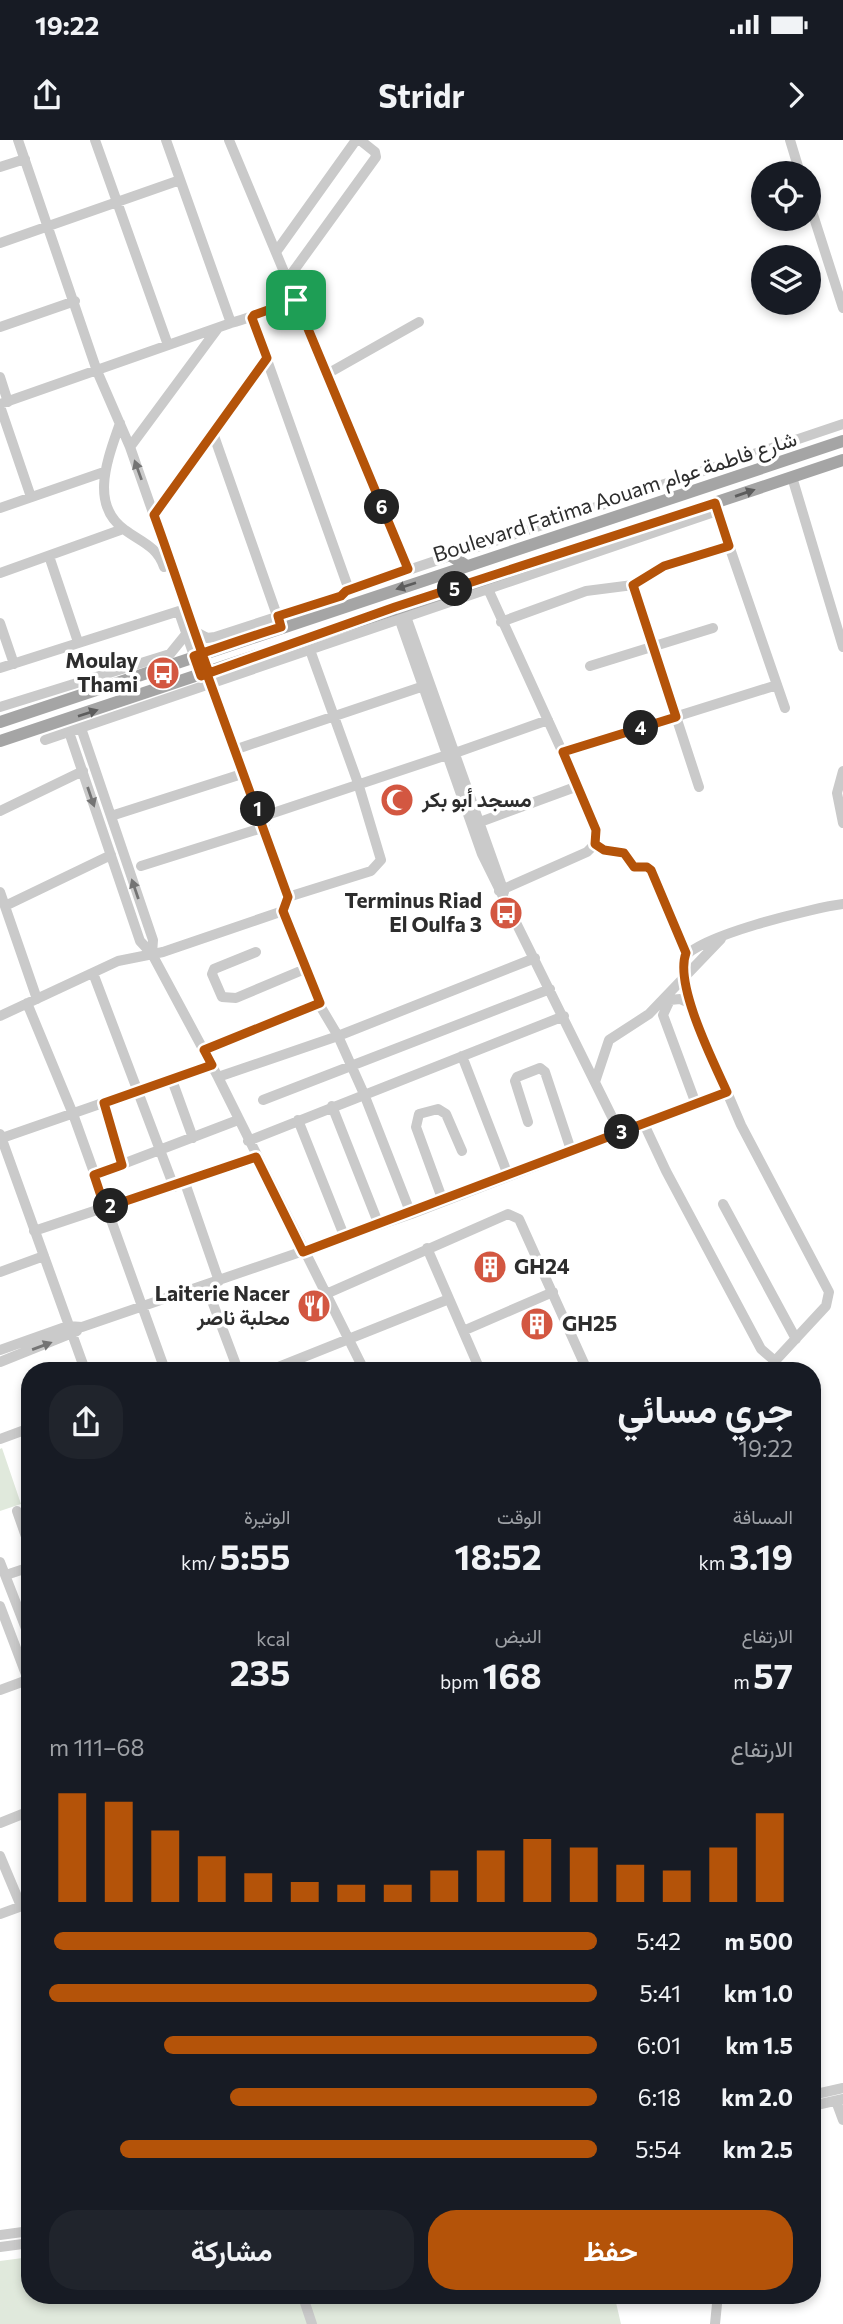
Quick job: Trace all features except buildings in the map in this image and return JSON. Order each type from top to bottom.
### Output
[{"type":"main road","name":"Boulevard Fatima Aouam شارع فاطمة عوام","points":[[0,722],[198,654],[279,622],[467,566],[843,441]]},
{"type":"main road","name":"Boulevard Fatima Aouam شارع فاطمة عوام","points":[[0,741],[72,727],[207,676],[716,507],[843,460]]},
{"type":"main road","points":[[451,556],[467,566]]},
{"type":"street","points":[[18,140],[97,371],[130,447],[154,515],[190,632],[263,822],[288,897],[283,911],[305,970],[364,1094],[411,1214]]},
{"type":"street","points":[[96,140],[168,345]]},
{"type":"street","points":[[166,140],[231,323]]},
{"type":"street","points":[[229,140],[408,569]]},
{"type":"street","points":[[275,252],[358,140],[375,152],[376,157],[287,280]]},
{"type":"street","points":[[793,141],[797,161]]},
{"type":"street","points":[[0,167],[25,159]]},
{"type":"street","points":[[0,243],[180,180]]},
{"type":"street","points":[[818,231],[843,308]]},
{"type":"street","points":[[3,404],[231,323],[252,318],[257,313],[296,300]]},
{"type":"street","points":[[0,327],[75,301]]},
{"type":"street","points":[[252,318],[348,583],[346,591]]},
{"type":"street","points":[[327,374],[419,322]]},
{"type":"street","points":[[130,447],[218,328]]},
{"type":"street","points":[[154,515],[267,358]]},
{"type":"street","points":[[0,377],[3,404],[31,497]]},
{"type":"street","points":[[120,423],[104,472],[103,485],[107,506],[123,529],[159,555],[179,611],[190,632],[207,638],[279,622],[341,596],[346,591],[408,569],[843,424]]},
{"type":"street","points":[[213,433],[279,622]]},
{"type":"street","points":[[0,508],[104,472]]},
{"type":"street","points":[[792,477],[843,647]]},
{"type":"street","points":[[207,676],[310,650],[401,612],[488,589],[716,507],[785,708]]},
{"type":"street","points":[[0,573],[123,529]]},
{"type":"street","points":[[501,622],[586,591],[633,585],[664,566],[729,546]]},
{"type":"street","points":[[49,556],[78,642]]},
{"type":"street","points":[[633,585],[699,787]]},
{"type":"street","points":[[488,589],[596,830],[595,844],[587,852],[501,889]]},
{"type":"street","points":[[0,668],[179,611]]},
{"type":"street","points":[[401,612],[421,687],[480,822],[506,902],[620,1133]]},
{"type":"street","points":[[401,612],[451,754],[482,854],[501,889]]},
{"type":"street","points":[[0,623],[14,664]]},
{"type":"street","points":[[590,666],[713,628]]},
{"type":"street","points":[[0,707],[170,654],[190,632]]},
{"type":"street","points":[[288,897],[371,871],[380,864],[382,854],[310,650]]},
{"type":"street","points":[[563,752],[777,685]]},
{"type":"street","points":[[237,749],[421,687]]},
{"type":"street","points":[[141,866],[263,822],[358,783],[548,720]]},
{"type":"street","points":[[46,740],[72,727]]},
{"type":"street","points":[[72,727],[83,771],[140,941],[152,954],[212,1065],[359,1362]]},
{"type":"street","points":[[72,727],[111,816],[153,940],[152,954]]},
{"type":"street","points":[[0,811],[83,771]]},
{"type":"street","points":[[843,771],[837,793],[843,823]]},
{"type":"street","points":[[111,816],[245,773]]},
{"type":"street","points":[[480,822],[578,786]]},
{"type":"street","points":[[595,844],[604,850],[624,853],[634,867],[649,868],[686,953],[689,1003],[727,1092],[829,1292],[826,1306],[775,1361],[766,1356],[666,1171],[644,1124]]},
{"type":"street","points":[[5,906],[111,855]]},
{"type":"street","points":[[0,892],[32,1001],[142,1307],[159,1362]]},
{"type":"street","points":[[686,953],[723,937],[809,909],[843,904]]},
{"type":"street","points":[[0,1016],[118,961],[152,954],[283,911]]},
{"type":"street","points":[[596,1082],[610,1040],[649,1014],[686,979],[723,937]]},
{"type":"street","points":[[256,952],[214,969],[212,974],[222,997],[236,998],[305,970]]},
{"type":"street","points":[[218,1077],[338,1036],[534,958]]},
{"type":"street","points":[[93,973],[160,1151],[179,1185],[219,1281]]},
{"type":"street","points":[[263,1100],[550,989]]},
{"type":"street","points":[[689,1003],[673,999],[666,1005],[663,1016],[696,1104]]},
{"type":"street","points":[[204,1050],[320,1003]]},
{"type":"street","points":[[248,1141],[564,1016]]},
{"type":"street","points":[[462,1056],[508,1175]]},
{"type":"street","points":[[82,1362],[1,1136],[73,1114],[212,1065]]},
{"type":"street","points":[[528,1122],[515,1081],[517,1077],[540,1068],[545,1072],[571,1150]]},
{"type":"street","points":[[172,1080],[193,1138]]},
{"type":"street","points":[[0,1362],[82,1326],[345,1238],[727,1092]]},
{"type":"street","points":[[104,1103],[122,1165]]},
{"type":"street","points":[[332,1106],[379,1225]]},
{"type":"street","points":[[443,1201],[416,1127],[417,1116],[429,1110],[441,1110],[462,1151]]},
{"type":"street","points":[[94,1175],[238,1120]]},
{"type":"street","points":[[298,1120],[345,1238]]},
{"type":"street","points":[[34,1231],[179,1185],[256,1157]]},
{"type":"street","points":[[723,1204],[796,1339]]},
{"type":"street","points":[[326,1294],[426,1248],[508,1214],[514,1215],[519,1219],[584,1362]]},
{"type":"street","points":[[426,1248],[477,1362]]},
{"type":"street","points":[[0,1272],[44,1256]]},
{"type":"street","points":[[206,1285],[234,1362]]},
{"type":"street","points":[[463,1331],[553,1292]]},
{"type":"street","points":[[291,1362],[449,1299]]},
{"type":"street","points":[[0,1350],[70,1331]]},
{"type":"street","points":[[0,1439],[21,1431]]},
{"type":"street","points":[[17,1511],[21,1522]]},
{"type":"street","points":[[0,1562],[21,1615]]},
{"type":"street","points":[[6,1575],[21,1570]]},
{"type":"street","points":[[1,1612],[21,1662]]},
{"type":"street","points":[[0,1690],[21,1684]]},
{"type":"street","points":[[0,1823],[21,1815]]},
{"type":"street","points":[[0,1856],[21,1896]]},
{"type":"street","points":[[0,1914],[21,1906]]},
{"type":"street","points":[[821,2093],[843,2088]]},
{"type":"street","points":[[821,2104],[839,2100],[843,2120]]},
{"type":"street","points":[[0,2235],[21,2232]]},
{"type":"street","points":[[0,2247],[21,2244]]},
{"type":"street","points":[[305,2304],[312,2324]]},
{"type":"street","points":[[715,2324],[717,2304]]},
{"type":"shaded area","points":[[2,1448],[21,1504],[0,1511],[0,1449]]},
{"type":"shaded area","points":[[21,2258],[21,2304],[616,2304],[621,2324],[0,2324],[0,2261]]},
{"type":"place","name":"Moulay Thami","points":[[163,673]]},
{"type":"place","name":"مسجد أبو بكر","points":[[397,800]]},
{"type":"place","name":"Terminus Riad El Oulfa 3","points":[[506,913]]},
{"type":"place","name":"GH24","points":[[490,1267]]},
{"type":"place","name":"Laiterie Nacer محلبة ناصر","points":[[314,1306]]},
{"type":"place","name":"GH25","points":[[537,1324]]},
{"type":"route","points":[[296,300],[257,313],[252,318],[267,358],[154,515],[170,567],[194,631],[202,653],[209,673],[207,674],[237,749],[288,897],[283,911],[320,1003],[204,1050],[212,1065],[104,1103],[122,1165],[94,1175],[105,1208],[174,1187],[256,1157],[303,1252],[411,1214],[727,1092],[689,1003],[689,988],[683,965],[686,953],[651,870],[647,867],[634,867],[624,853],[602,850],[595,844],[596,830],[563,752],[676,717],[633,585],[664,566],[729,546],[715,503],[482,581],[395,607],[209,673],[201,676],[194,656],[202,653],[281,627],[278,616],[341,596],[346,591],[408,569],[296,300]]}]
